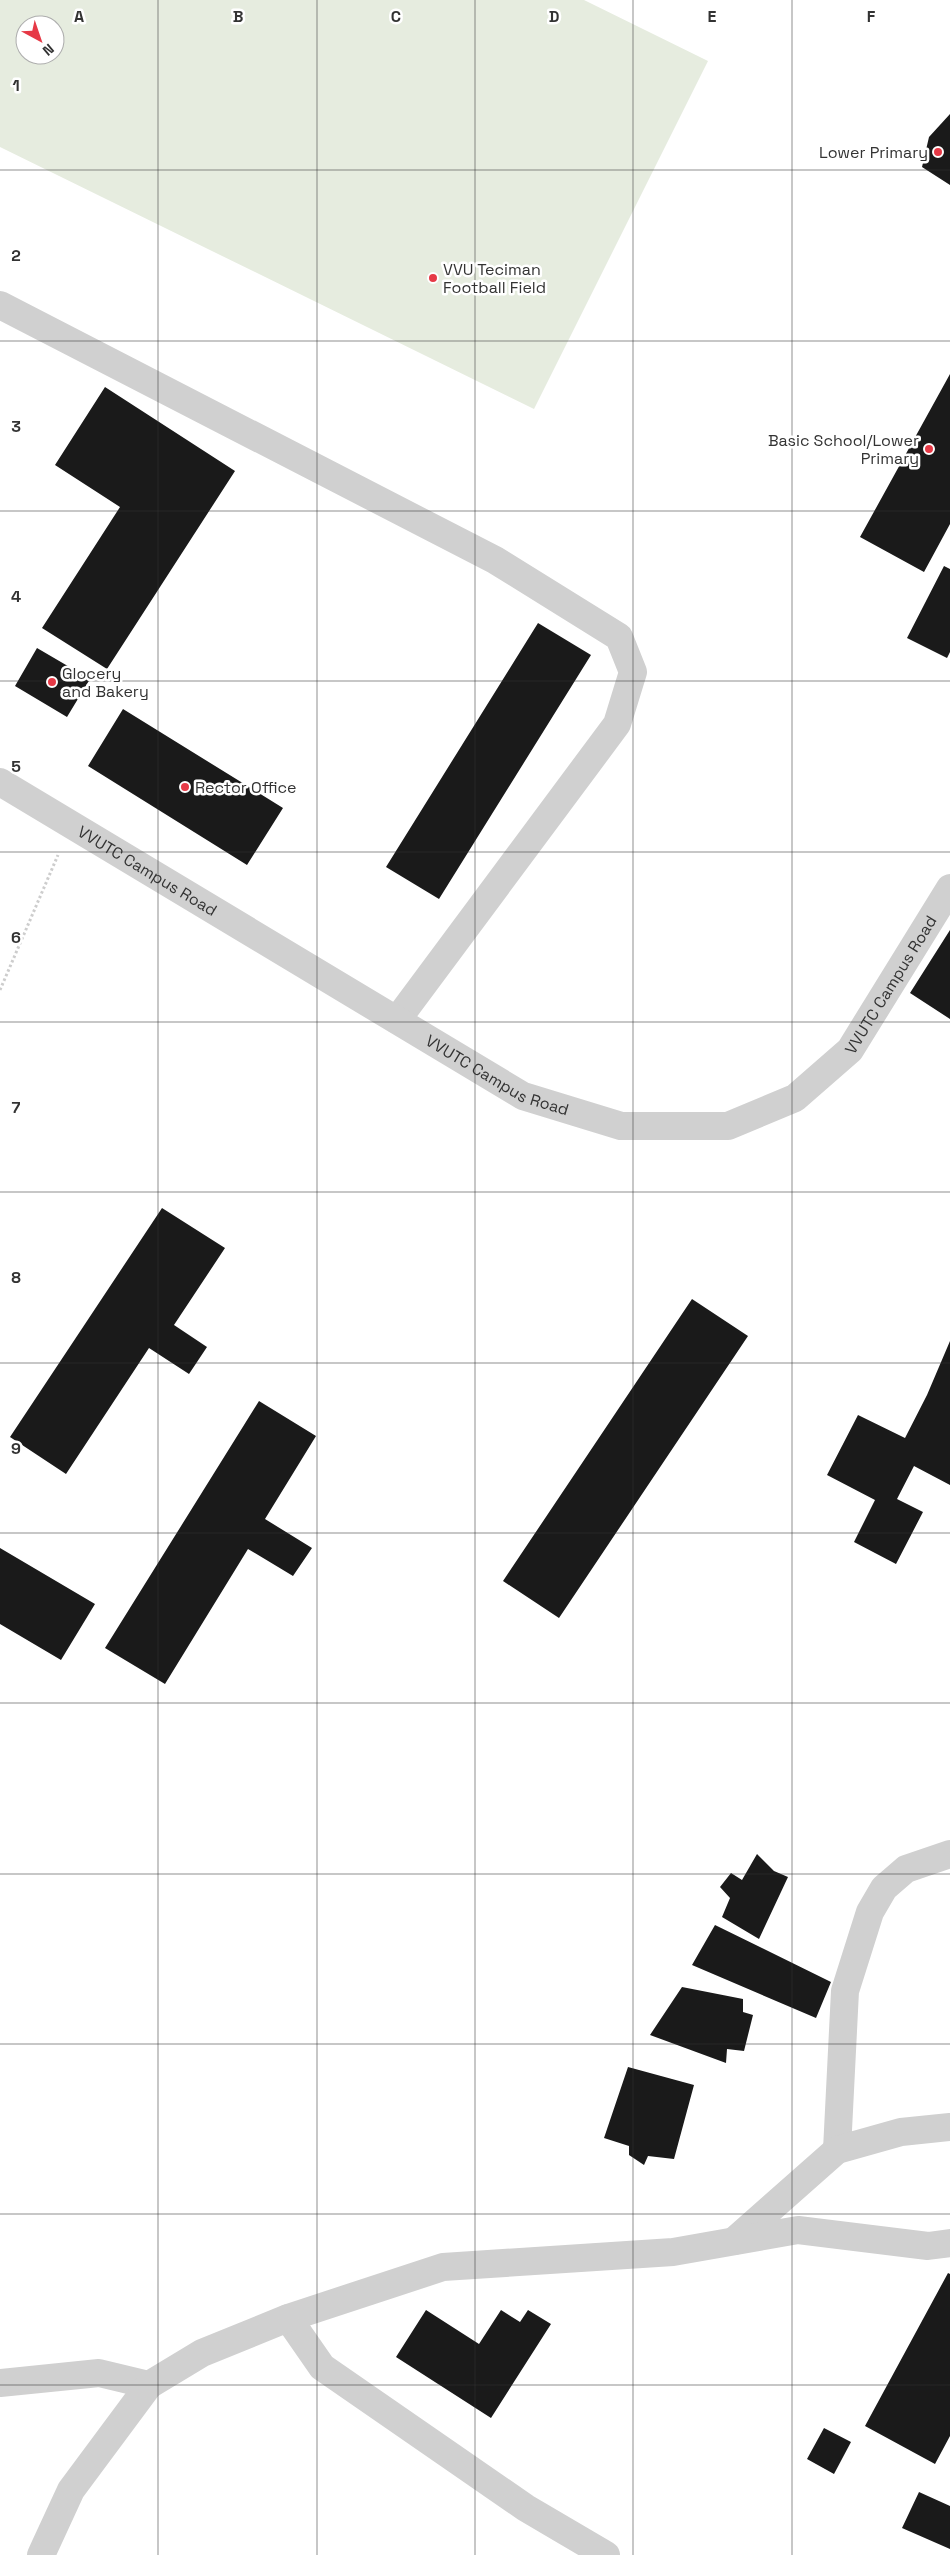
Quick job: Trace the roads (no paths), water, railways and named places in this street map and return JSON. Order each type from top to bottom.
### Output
[{"type":"street","points":[[0,305],[495,560],[618,637],[633,672],[617,724],[397,1020]]},
{"type":"street","name":"VVUTC Campus Road","points":[[0,782],[523,1096],[622,1126],[728,1126],[795,1098],[850,1050],[950,888]]},
{"type":"street","points":[[837,2150],[845,1991],[870,1912],[884,1888],[906,1869],[950,1854]]},
{"type":"street","points":[[733,2242],[837,2150],[901,2132],[950,2127]]},
{"type":"street","points":[[41,2555],[71,2490],[149,2385],[202,2353],[288,2318],[443,2267],[673,2252],[798,2230],[928,2246],[950,2244]]},
{"type":"street","points":[[288,2318],[322,2367],[526,2508],[606,2555]]},
{"type":"street","points":[[0,2383],[99,2372],[149,2385]]},
{"type":"place","name":"Lower Primary","points":[[938,152]]},
{"type":"place","name":"VVU Teciman Football Field","points":[[433,278]]},
{"type":"place","name":"Basic School/Lower Primary","points":[[929,449]]},
{"type":"place","name":"Glocery and Bakery","points":[[52,682]]},
{"type":"place","name":"Rector Office","points":[[185,787]]}]
